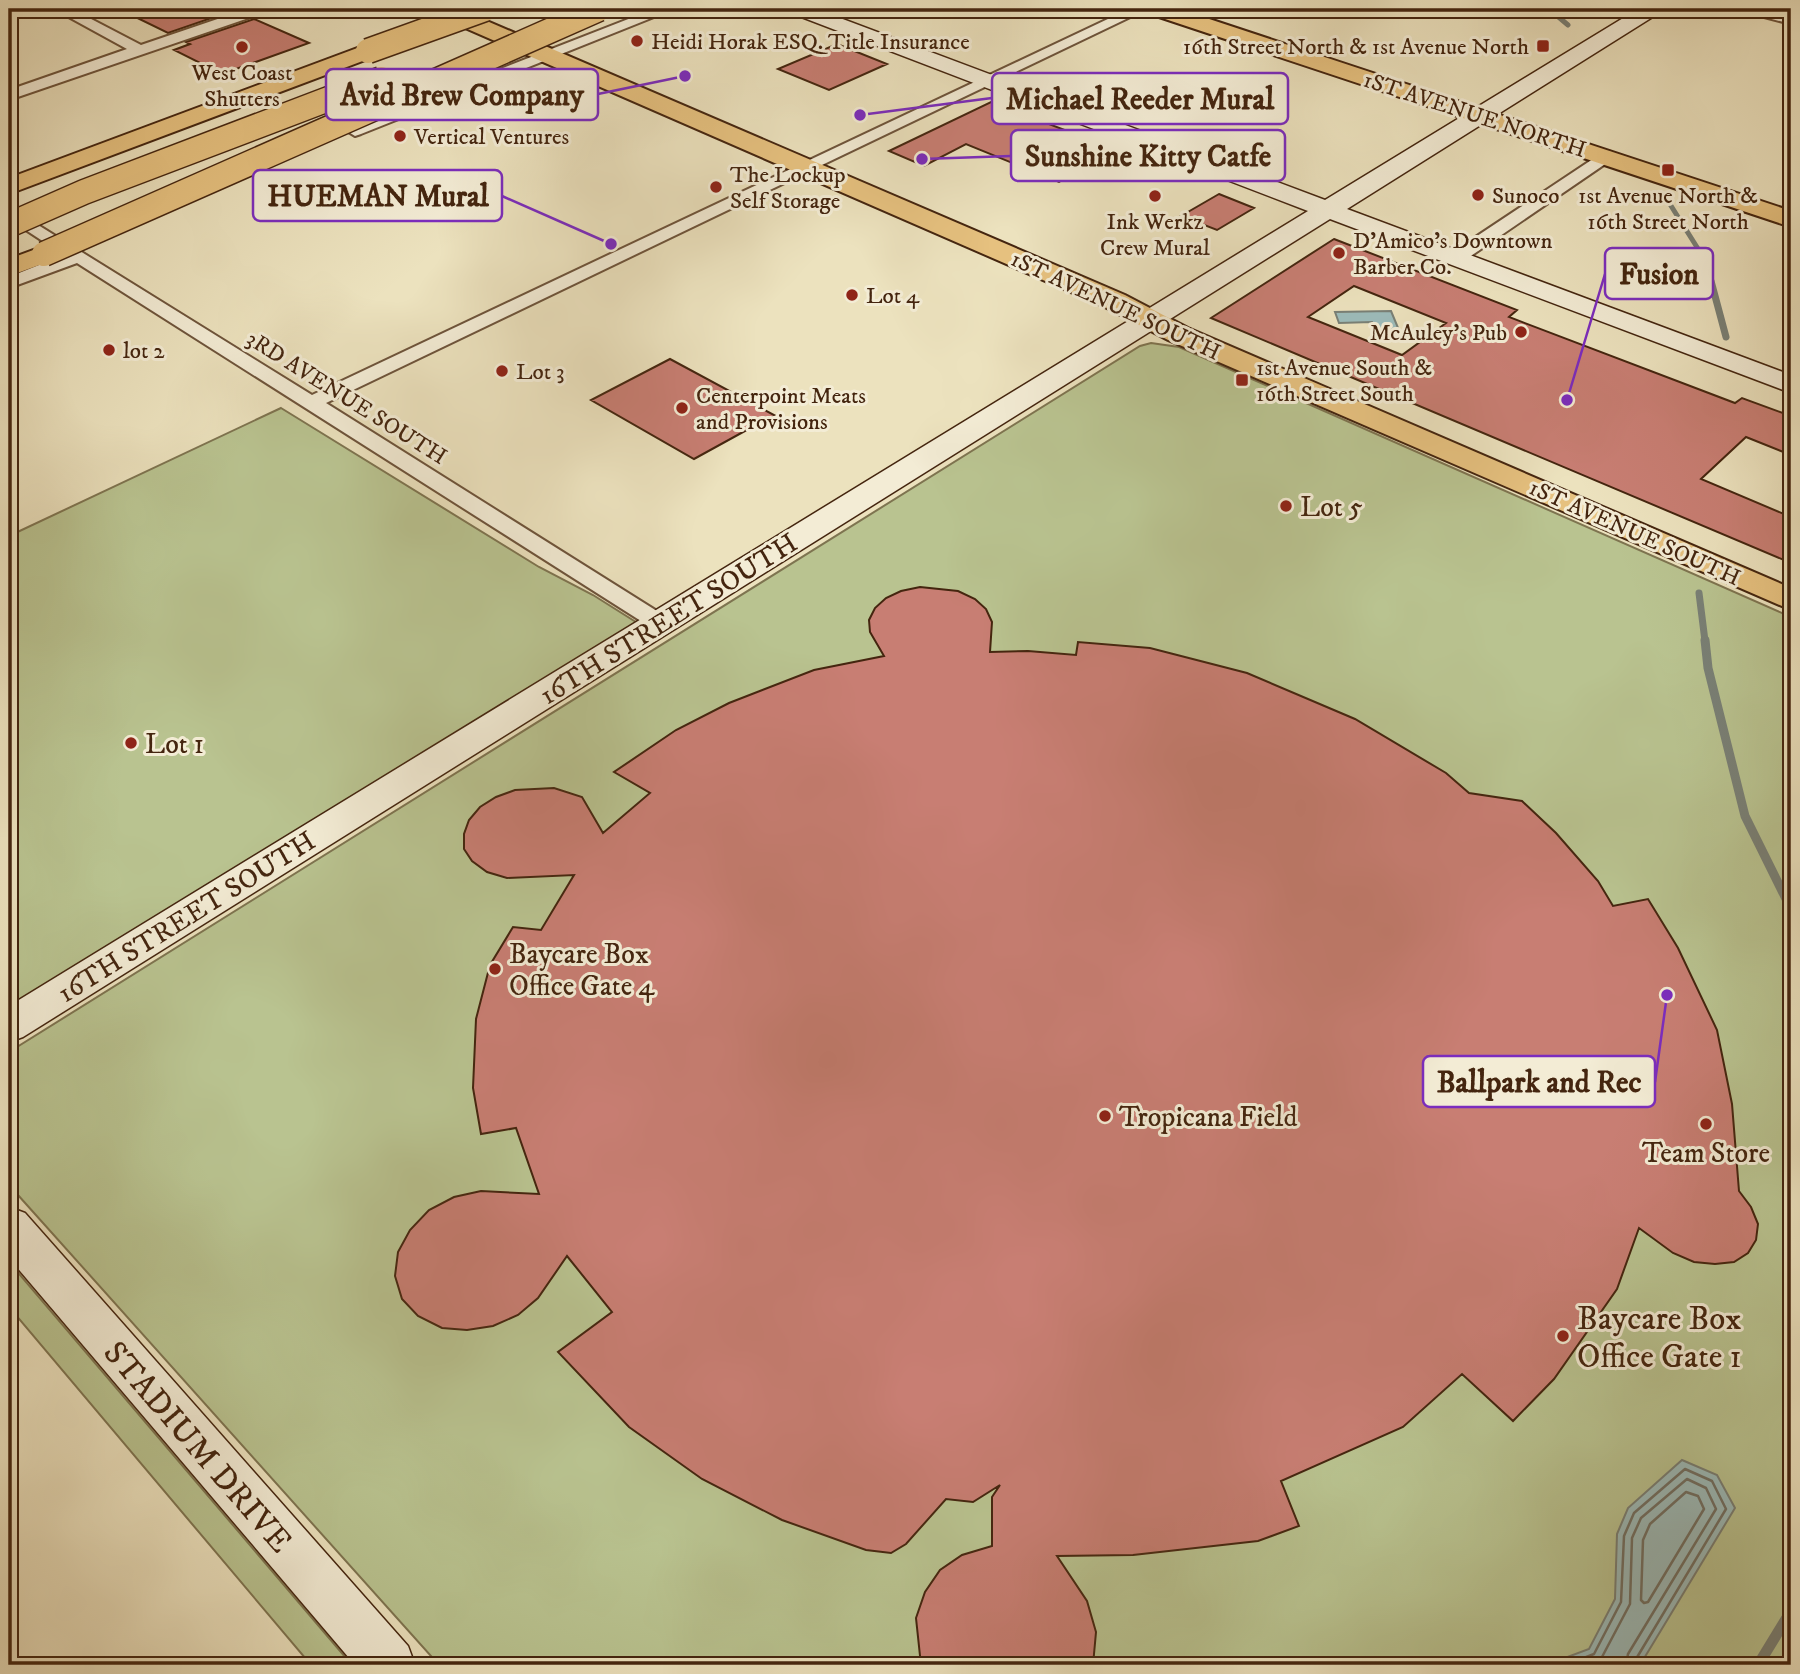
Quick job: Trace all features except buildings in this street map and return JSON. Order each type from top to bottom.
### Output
[{"type":"main road","name":"1ST AVENUE SOUTH","points":[[441,9],[1115,301],[1178,334],[1791,600]]},
{"type":"main road","points":[[9,177],[485,9]]},
{"type":"main road","points":[[9,225],[109,182],[570,9]]},
{"type":"main road","points":[[9,268],[599,9]]},
{"type":"main road","name":"1ST AVENUE NORTH","points":[[1158,9],[1791,219]]},
{"type":"main road","points":[[9,187],[368,51]]},
{"type":"street","points":[[61,9],[140,50]]},
{"type":"street","points":[[9,95],[261,9]]},
{"type":"street","points":[[355,131],[667,9]]},
{"type":"street","points":[[798,9],[1791,385]]},
{"type":"street","points":[[311,403],[1140,9]]},
{"type":"street","name":"16TH STREET SOUTH","points":[[9,1026],[1652,9]]},
{"type":"street","points":[[1750,9],[1791,20]]},
{"type":"street","points":[[1456,258],[1605,156]]},
{"type":"street","name":"3RD AVENUE SOUTH","points":[[9,212],[660,623]]},
{"type":"street","points":[[9,282],[77,256]]},
{"type":"street","name":"STADIUM DRIVE","points":[[9,1226],[389,1665]]},
{"type":"green space","points":[[1151,343],[1179,347],[1791,617],[1791,1665],[439,1665],[9,1185],[9,1052],[1140,346]]},
{"type":"green space","points":[[281,408],[539,567],[593,595],[639,624],[9,1012],[9,536]]},
{"type":"green space","points":[[9,1262],[352,1665],[311,1665],[9,1307]]},
{"type":"water","points":[[1391,311],[1401,335],[1378,335],[1372,322],[1339,323],[1335,312]]},
{"type":"water","points":[[1682,1460],[1717,1475],[1735,1508],[1640,1665],[1546,1665],[1589,1649],[1615,1599],[1617,1534],[1628,1508]]},
{"type":"waterway","points":[[1549,9],[1568,25]]},
{"type":"waterway","points":[[1668,201],[1700,252],[1712,283]]},
{"type":"waterway","points":[[1711,281],[1726,337]]},
{"type":"waterway","points":[[1699,593],[1705,641]]},
{"type":"waterway","points":[[1705,640],[1708,668],[1745,816],[1791,909]]},
{"type":"waterway","points":[[1758,1665],[1791,1611]]},
{"type":"place","name":"Heidi Horak ESQ. Title Insurance","points":[[637,41]]},
{"type":"place","name":"16th Street North & 1st Avenue North","points":[[1543,46]]},
{"type":"place","name":"West Coast Shutters","points":[[242,47]]},
{"type":"place","name":"Avid Brew Company","points":[[685,76]]},
{"type":"place","name":"Michael Reeder Mural","points":[[860,115]]},
{"type":"place","name":"Vertical Ventures","points":[[400,136]]},
{"type":"place","name":"Sunshine Kitty Catfe","points":[[922,159]]},
{"type":"place","name":"1st Avenue North & 16th Street North","points":[[1668,170]]},
{"type":"place","name":"The Lockup Self Storage","points":[[716,187]]},
{"type":"place","name":"Sunoco","points":[[1478,195]]},
{"type":"place","name":"Ink Werkz Crew Mural","points":[[1155,196]]},
{"type":"place","name":"HUEMAN Mural","points":[[611,244]]},
{"type":"place","name":"D'Amico's Downtown Barber Co.","points":[[1339,253]]},
{"type":"place","name":"Lot 4","points":[[852,295]]},
{"type":"place","name":"McAuley's Pub","points":[[1521,332]]},
{"type":"place","name":"lot 2","points":[[109,350]]},
{"type":"place","name":"Lot 3","points":[[502,371]]},
{"type":"place","name":"1st Avenue South & 16th Street South","points":[[1242,380]]},
{"type":"place","name":"Fusion","points":[[1567,400]]},
{"type":"place","name":"Centerpoint Meats and Provisions","points":[[682,408]]},
{"type":"place","name":"Lot 5","points":[[1286,506]]},
{"type":"place","name":"Lot 1","points":[[131,743]]},
{"type":"place","name":"Baycare Box Office Gate 4","points":[[495,969]]},
{"type":"place","name":"Ballpark and Rec","points":[[1667,995]]},
{"type":"place","name":"Tropicana Field","points":[[1105,1116]]},
{"type":"place","name":"Team Store","points":[[1706,1124]]},
{"type":"place","name":"Baycare Box Office Gate 1","points":[[1563,1336]]}]
